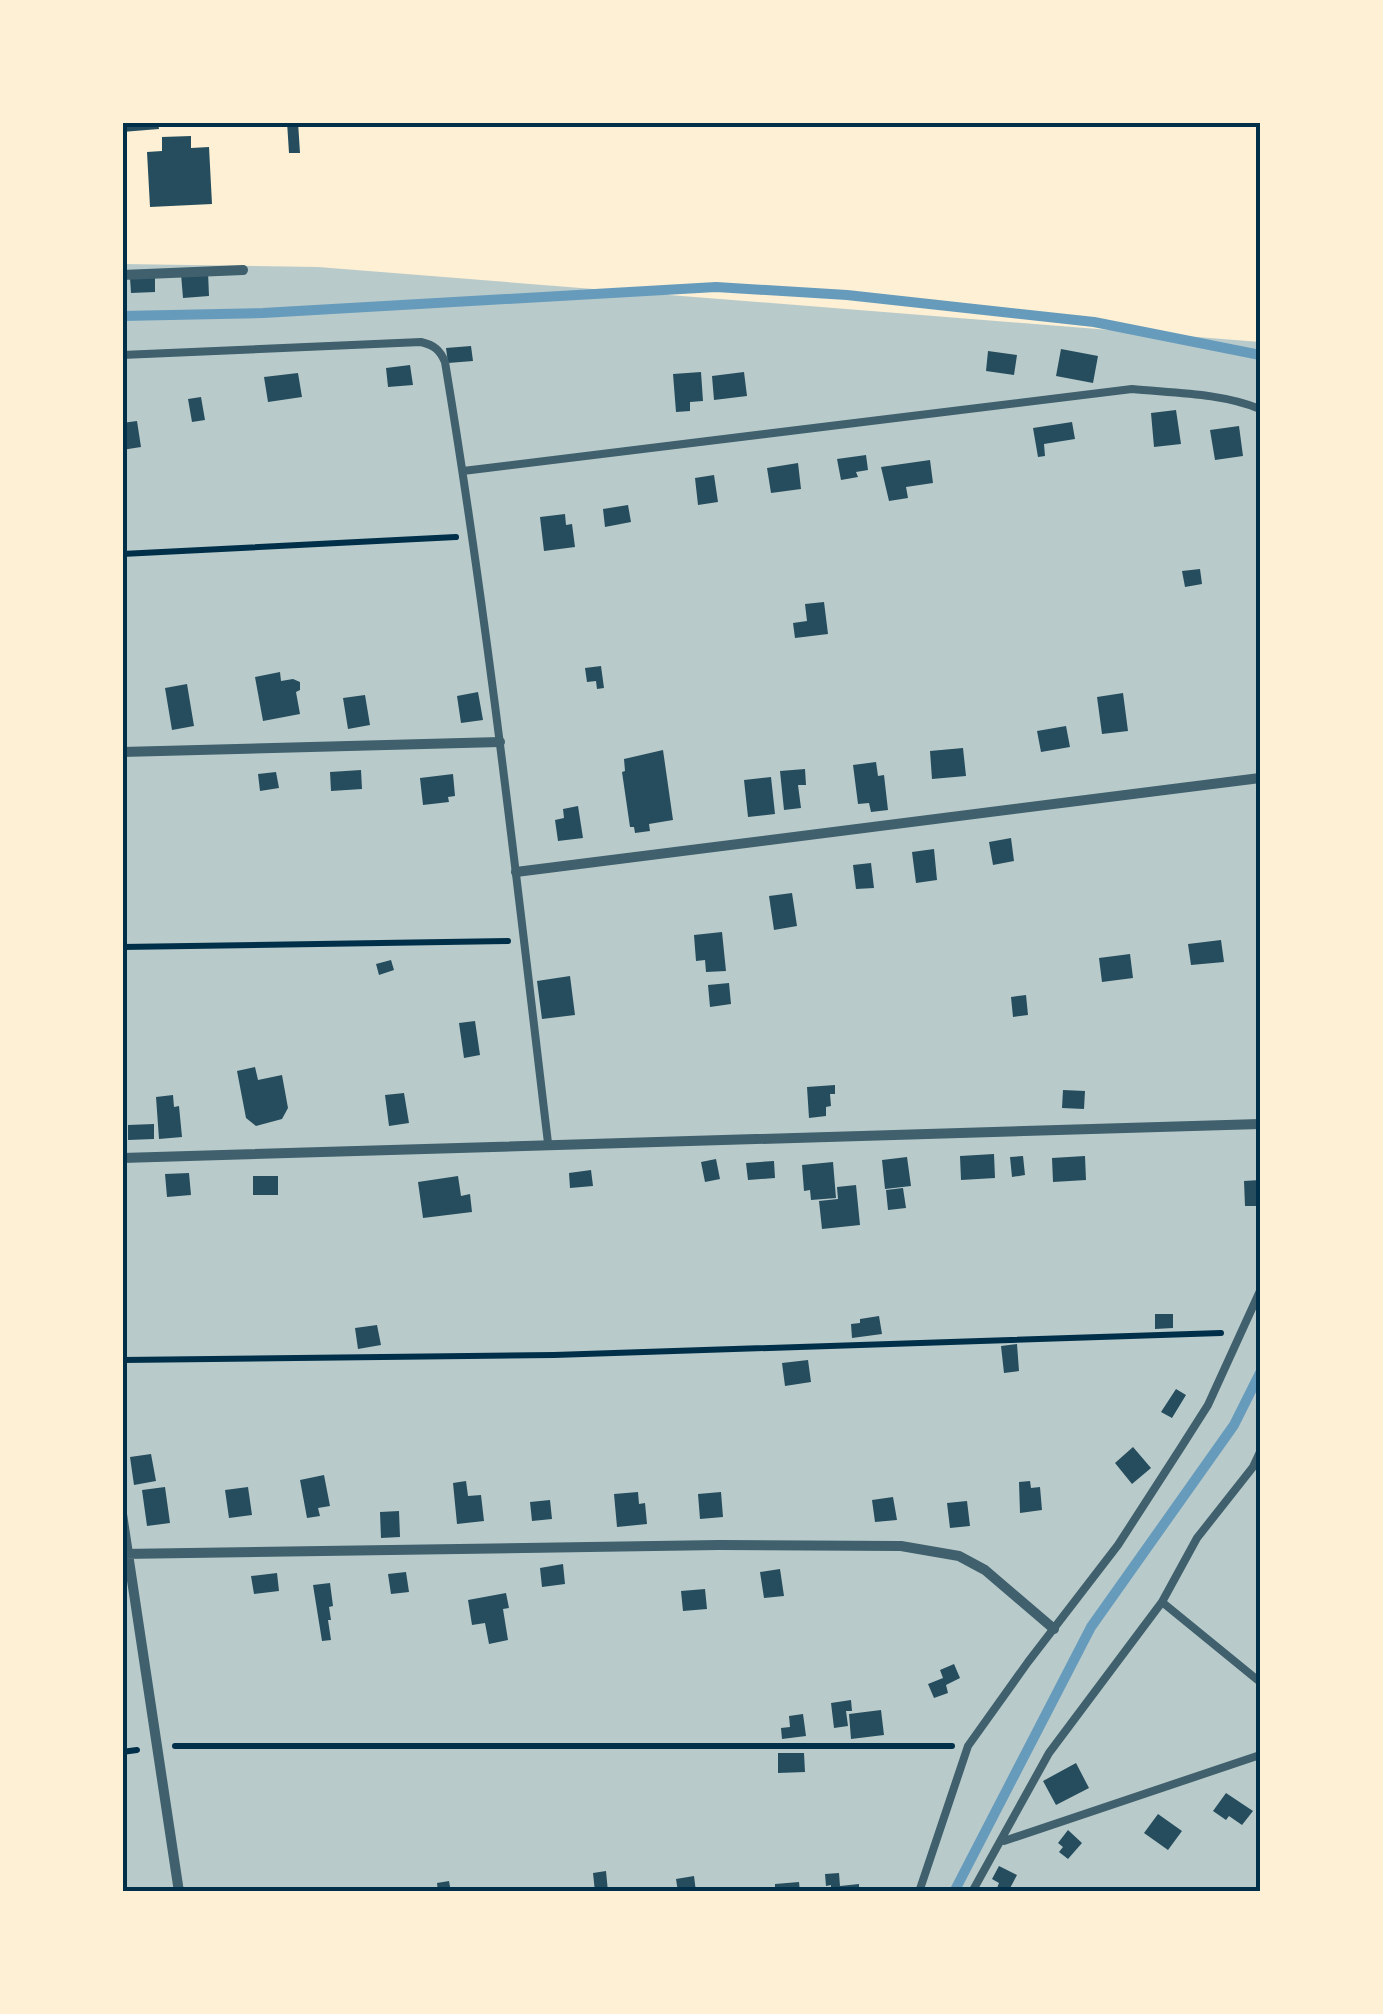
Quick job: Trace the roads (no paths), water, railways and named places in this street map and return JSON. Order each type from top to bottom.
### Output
[{"type":"street","points":[[122,275],[243,270]]},
{"type":"street","points":[[122,752],[500,742]]},
{"type":"street","points":[[516,872],[1260,778]]},
{"type":"street","points":[[122,1158],[1260,1124]]},
{"type":"street","points":[[122,1514],[179,1892]]},
{"type":"street","points":[[126,1554],[900,1546],[959,1556],[985,1570],[1054,1628]]},
{"type":"lane","points":[[122,355],[432,344],[440,352],[445,362],[472,536],[548,1144]]},
{"type":"lane","points":[[463,472],[1132,389],[1212,398],[1260,409]]},
{"type":"lane","points":[[919,1892],[968,1746],[1118,1545],[1190,1434],[1260,1291]]},
{"type":"lane","points":[[972,1892],[1049,1753],[1162,1602],[1197,1538],[1254,1467],[1260,1452]]},
{"type":"lane","points":[[1162,1602],[1260,1682]]},
{"type":"lane","points":[[1003,1841],[1260,1755]]},
{"type":"waterway","points":[[122,316],[263,313],[716,287],[847,295],[1094,322],[1260,355]]},
{"type":"waterway","points":[[954,1892],[1091,1627],[1234,1425],[1260,1373]]}]
